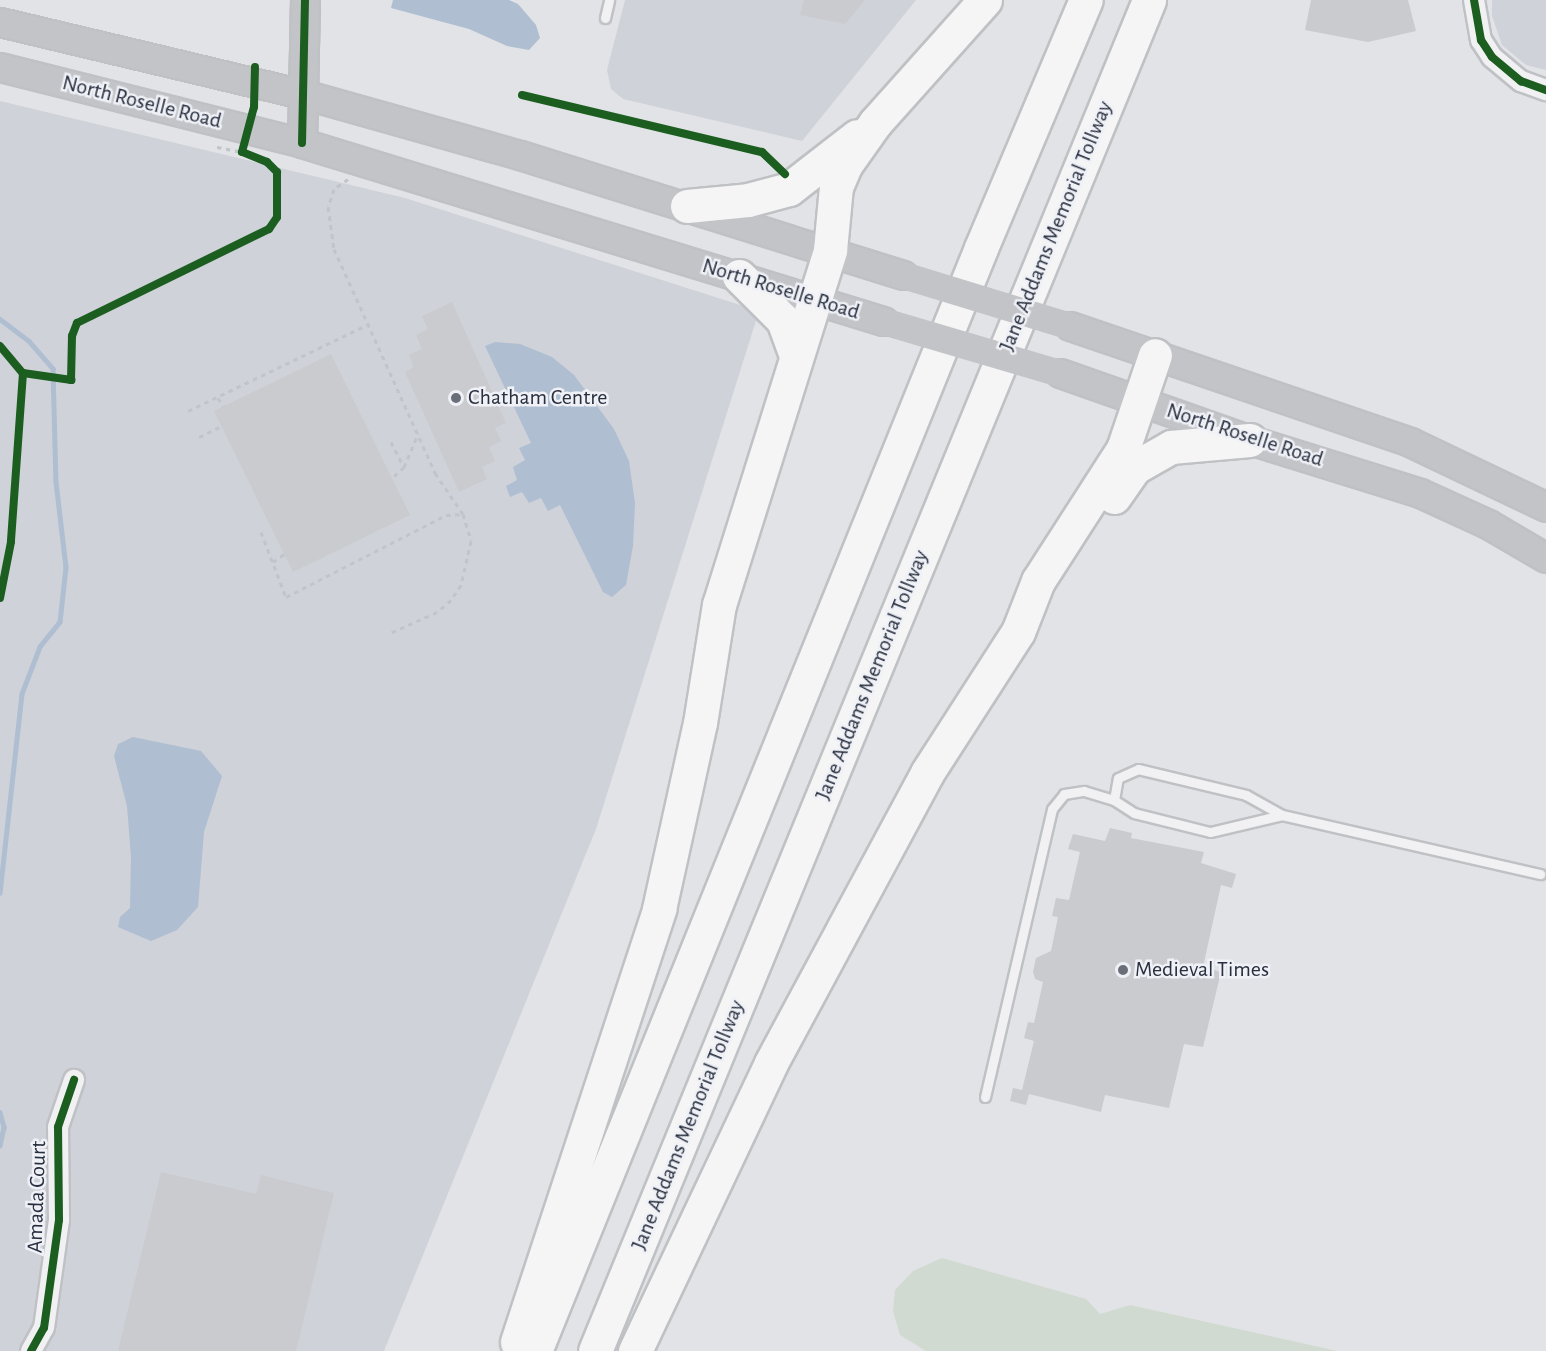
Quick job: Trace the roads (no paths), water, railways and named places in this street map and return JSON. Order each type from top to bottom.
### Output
[{"type":"highway","points":[[514,1351],[659,909],[696,742],[721,595],[830,250],[836,187],[846,164],[875,123],[985,0]]},
{"type":"highway","points":[[535,1351],[981,248],[1086,0]]},
{"type":"highway","name":"Jane Addams Memorial Tollway","points":[[595,1351],[1149,0]]},
{"type":"highway","points":[[687,206],[748,200],[789,189],[875,123]]},
{"type":"highway","points":[[739,276],[783,320],[796,356]]},
{"type":"highway","points":[[635,1351],[771,1063],[927,773],[1018,632],[1038,581],[1123,449],[1155,355]]},
{"type":"highway","points":[[1018,632],[1048,606],[1134,468],[1171,447],[1250,440]]},
{"type":"main road","points":[[302,143],[305,0]]},
{"type":"main road","name":"North Roselle Road","points":[[0,22],[303,94],[830,250],[1070,326],[1410,442],[1495,479],[1546,507]]},
{"type":"main road","name":"North Roselle Road","points":[[0,67],[247,145],[302,143],[1060,373],[1250,440],[1420,493],[1488,524],[1546,558]]},
{"type":"street","points":[[1474,0],[1481,40],[1492,57],[1521,81],[1546,90]]},
{"type":"street","name":"Amada Court","points":[[31,1351],[44,1328],[59,1220],[58,1127],[74,1080]]},
{"type":"lane","points":[[605,18],[609,0]]},
{"type":"lane","points":[[1114,800],[1118,778],[1138,769],[1246,795],[1282,815],[1540,874]]},
{"type":"lane","points":[[985,1097],[1052,809],[1064,794],[1084,791],[1114,800],[1134,813],[1210,832],[1282,815]]},
{"type":"water","points":[[393,0],[509,0],[518,4],[536,25],[540,38],[529,50],[507,46],[469,29],[391,8]]},
{"type":"water","points":[[495,342],[520,344],[552,357],[574,375],[614,429],[629,461],[635,503],[633,546],[626,585],[612,597],[603,592],[560,505],[548,511],[541,498],[529,503],[522,492],[510,497],[506,486],[517,480],[513,467],[525,460],[519,448],[531,443],[485,346]]},
{"type":"water","points":[[133,737],[201,751],[222,776],[204,832],[198,907],[177,930],[151,941],[118,927],[120,917],[130,908],[131,857],[127,806],[114,756],[118,744]]},
{"type":"waterway","points":[[0,319],[29,341],[53,369],[56,482],[66,567],[60,622],[40,647],[22,694],[0,893]]},
{"type":"waterway","points":[[0,1112],[4,1127],[0,1146]]},
{"type":"place","name":"Chatham Centre","points":[[456,398]]},
{"type":"place","name":"Medieval Times","points":[[1123,970]]}]
